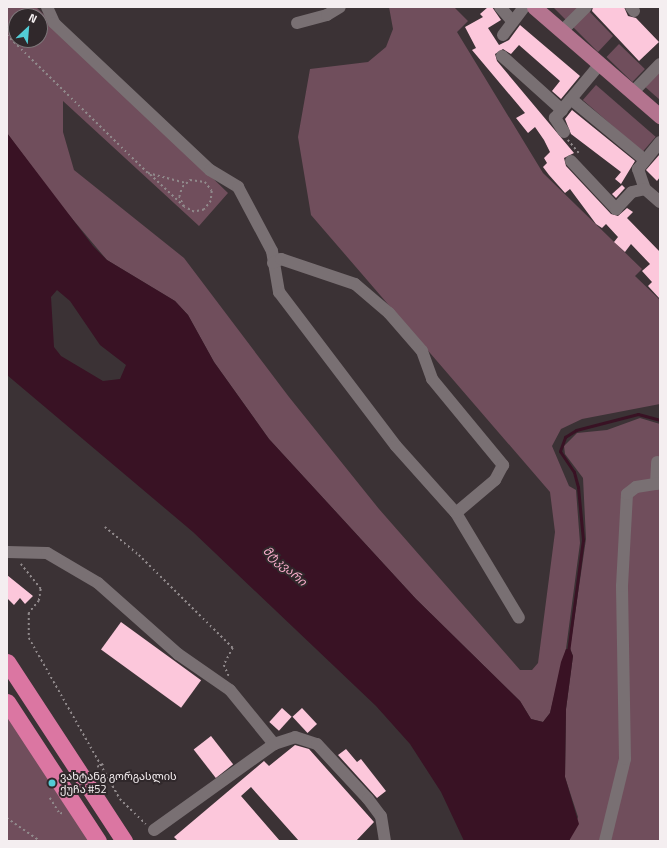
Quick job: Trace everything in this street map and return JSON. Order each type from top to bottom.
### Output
[{"type":"highway","points":[[7,662],[124,841]]},
{"type":"highway","points":[[7,702],[98,841]]},
{"type":"main road","points":[[534,7],[660,116]]},
{"type":"street","points":[[47,7],[54,23],[210,170],[238,187],[263,231],[273,263],[279,292],[396,446],[456,513],[519,618]]},
{"type":"street","points":[[297,23],[327,15],[340,7]]},
{"type":"street","points":[[500,7],[512,21]]},
{"type":"street","points":[[503,35],[524,7]]},
{"type":"street","points":[[562,31],[586,7]]},
{"type":"street","points":[[502,56],[562,110]]},
{"type":"street","points":[[564,132],[555,118],[600,64]]},
{"type":"street","points":[[633,92],[660,64]]},
{"type":"street","points":[[571,99],[645,160]]},
{"type":"street","points":[[660,142],[638,169],[645,189],[660,202]]},
{"type":"street","points":[[571,161],[616,209],[632,192],[645,189]]},
{"type":"street","points":[[273,263],[281,259],[355,284],[389,313],[422,351],[432,379],[503,464],[495,480],[456,513]]},
{"type":"street","points":[[605,841],[625,758],[622,586],[628,494],[636,487],[658,484],[657,462]]},
{"type":"street","points":[[10,552],[47,553],[64,560],[98,582],[178,654],[230,690],[274,744]]},
{"type":"street","points":[[154,830],[274,744],[295,737],[317,744],[381,816],[385,841]]},
{"type":"path","points":[[7,35],[148,173],[184,207],[194,212],[204,210],[212,196],[205,182],[195,179],[185,183],[148,173]]},
{"type":"path","points":[[564,132],[579,154],[571,161]]},
{"type":"path","points":[[184,207],[180,192],[185,183]]},
{"type":"path","points":[[105,527],[139,555],[233,648],[224,665],[230,678],[230,690]]},
{"type":"path","points":[[10,552],[41,589],[39,601],[29,613],[29,638],[90,749],[103,764],[120,799],[154,830]]},
{"type":"path","points":[[97,767],[103,764]]},
{"type":"path","points":[[50,798],[60,814]]},
{"type":"path","points":[[7,818],[40,841]]},
{"type":"shaded area","points":[[7,7],[37,8],[8,8],[8,48],[48,48],[48,19],[228,193],[199,226],[63,101],[63,132],[74,170],[184,258],[289,397],[379,509],[520,670],[532,670],[538,663],[555,532],[550,492],[311,215],[298,137],[310,69],[368,62],[386,47],[393,29],[389,7],[454,7],[468,21],[457,32],[543,173],[642,269],[635,276],[660,300],[660,404],[582,419],[561,429],[552,446],[569,486],[576,490],[580,543],[566,649],[550,713],[543,722],[531,719],[520,701],[416,599],[269,439],[214,362],[188,315],[175,301],[107,260],[58,202],[7,133]]},
{"type":"shaded area","points":[[553,7],[585,7],[613,36],[598,52]]},
{"type":"shaded area","points":[[619,44],[645,69],[632,82],[606,57]]},
{"type":"shaded area","points":[[660,67],[660,100],[643,85]]},
{"type":"shaded area","points":[[596,85],[656,137],[643,152],[583,100]]},
{"type":"shaded area","points":[[640,418],[660,424],[660,841],[569,841],[578,817],[565,777],[566,709],[573,656],[570,648],[586,539],[583,478],[565,454],[564,446],[577,433],[607,430]]},
{"type":"shaded area","points":[[7,713],[90,841],[7,841]]},
{"type":"water","name":"მტკვარი","points":[[7,133],[93,246],[107,260],[175,301],[188,315],[214,362],[269,439],[416,599],[520,701],[531,719],[543,722],[550,713],[561,662],[566,649],[570,649],[573,656],[566,709],[565,777],[579,824],[569,841],[464,841],[441,792],[410,744],[376,706],[193,532],[7,375]],"holes":[[[57,290],[70,301],[100,345],[126,365],[120,379],[103,381],[61,356],[54,347],[51,297]]]},
{"type":"building","points":[[488,7],[492,7],[501,20],[488,28],[499,45],[509,40],[520,25],[580,76],[561,99],[552,91],[560,81],[519,45],[511,54],[503,49],[495,54],[497,61],[574,153],[564,158],[566,166],[611,214],[618,216],[627,208],[633,212],[627,218],[660,252],[660,299],[648,286],[652,282],[642,271],[650,264],[631,244],[625,252],[614,242],[618,237],[606,224],[602,228],[596,224],[570,189],[565,193],[549,175],[543,167],[547,163],[544,158],[550,152],[544,140],[535,127],[528,133],[516,118],[525,113],[472,50],[476,48],[465,27],[483,17],[480,14]]},
{"type":"building","points":[[593,7],[624,7],[628,16],[636,18],[659,42],[639,61],[592,11]]},
{"type":"building","points":[[572,110],[635,161],[621,184],[615,179],[621,172],[571,134],[565,119]]},
{"type":"building","points":[[660,154],[660,177],[657,181],[646,170]]},
{"type":"building","points":[[622,185],[625,188],[616,198],[612,194]]},
{"type":"building","points":[[7,575],[33,596],[25,604],[20,598],[14,605],[7,598]]},
{"type":"building","points":[[121,622],[201,680],[181,708],[101,650]]},
{"type":"building","points":[[282,708],[292,717],[279,731],[269,722]]},
{"type":"building","points":[[302,708],[317,724],[307,733],[292,717]]},
{"type":"building","points":[[211,736],[233,764],[216,778],[194,750]]},
{"type":"building","points":[[295,745],[309,749],[374,822],[356,841],[299,841],[251,787],[241,796],[280,841],[178,841],[174,837],[264,761],[269,766]]},
{"type":"building","points":[[346,749],[357,762],[361,759],[386,791],[377,798],[338,755]]},
{"type":"waterway","points":[[568,652],[583,540],[578,487],[574,472],[560,451],[565,437],[576,430],[638,414],[660,420]]},
{"type":"place","name":"ვახტანგ გორგასლის ქუჩა #52","points":[[52,783]]}]
